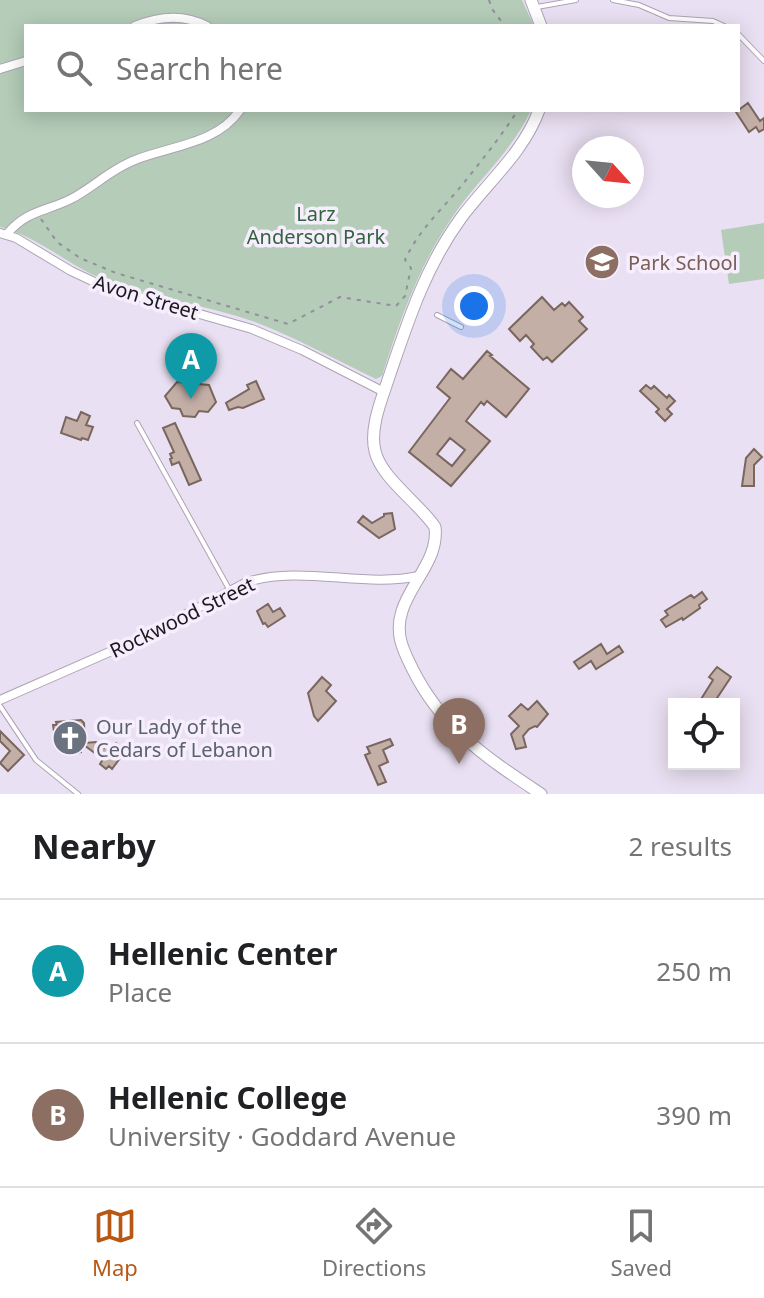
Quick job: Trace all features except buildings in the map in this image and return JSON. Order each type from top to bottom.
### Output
[{"type":"main road","points":[[532,4],[540,24]]},
{"type":"main road","points":[[538,112],[525,140],[460,219],[421,285],[384,392],[375,427],[375,451],[384,470],[435,527],[436,539],[404,606],[398,637],[420,685],[452,728],[477,750],[541,794]]},
{"type":"street","points":[[140,24],[159,17],[187,18],[202,24]]},
{"type":"street","points":[[0,69],[24,62]]},
{"type":"street","points":[[3,234],[18,221],[38,210],[69,200],[122,165],[192,144],[219,130],[239,112]]},
{"type":"street","name":"Avon Street","points":[[3,234],[105,287],[252,329],[302,350],[384,392]]},
{"type":"street","name":"Rockwood Street","points":[[0,700],[139,639],[259,579],[402,580],[420,576]]},
{"type":"lane","points":[[532,4],[576,0]]},
{"type":"lane","points":[[613,0],[639,5],[669,18],[720,24]]},
{"type":"lane","points":[[740,36],[764,61]]},
{"type":"lane","points":[[437,315],[461,327]]},
{"type":"lane","points":[[137,423],[230,591]]},
{"type":"lane","points":[[0,706],[36,760],[78,794]]},
{"type":"path","points":[[489,0],[503,24]]},
{"type":"path","points":[[38,210],[57,242],[80,258],[116,273],[208,298],[254,315],[288,324],[340,297],[396,306],[405,296],[411,268],[405,260],[414,245],[502,136],[517,112]]},
{"type":"green space","name":"Larz Anderson Park","points":[[0,0],[522,0],[533,24],[24,24],[24,112],[530,112],[516,137],[458,209],[433,248],[405,310],[382,376],[376,379],[255,322],[108,281],[28,238],[0,227]]},
{"type":"green space","points":[[764,223],[764,279],[729,284],[721,230]]},
{"type":"place","name":"Park School","points":[[602,262]]},
{"type":"place","name":"Hellenic Center","points":[[191,399]]},
{"type":"place","name":"Our Lady of the Cedars of Lebanon","points":[[70,738]]},
{"type":"place","name":"Hellenic College","points":[[459,764]]}]
